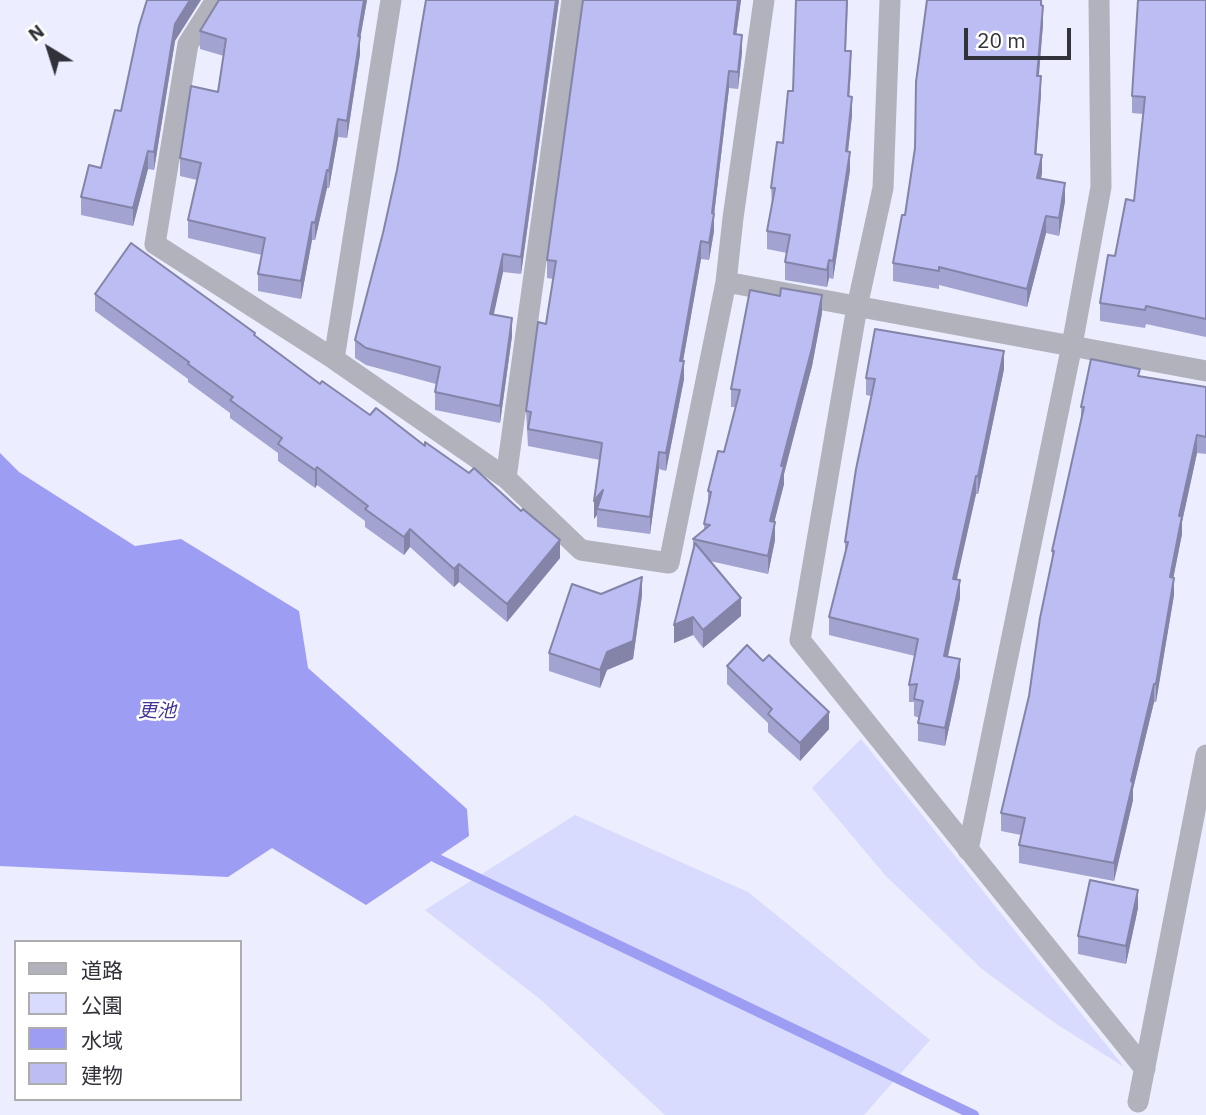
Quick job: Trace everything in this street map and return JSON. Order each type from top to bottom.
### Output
[{"type":"street","points":[[216,0],[188,44],[155,244],[334,359],[506,478],[581,550],[669,563],[726,282],[764,0]]},
{"type":"street","points":[[334,359],[391,0]]},
{"type":"street","points":[[506,478],[572,0]]},
{"type":"street","points":[[890,0],[883,188],[857,307],[800,640],[1145,1069]]},
{"type":"street","points":[[968,850],[1072,345],[1101,187],[1100,0]]},
{"type":"street","points":[[726,282],[1206,371]]},
{"type":"street","points":[[1138,1101],[1206,755]]},
{"type":"green space","points":[[861,739],[1124,1067],[1052,1021],[982,969],[885,875],[812,788]]},
{"type":"green space","points":[[575,815],[748,892],[930,1040],[864,1115],[665,1115],[540,999],[425,910]]},
{"type":"water","name":"更池","points":[[0,453],[19,472],[135,546],[181,539],[299,611],[308,668],[467,809],[469,836],[366,905],[272,848],[228,877],[0,866]]},
{"type":"building","points":[[147,0],[190,0],[175,24],[154,152],[148,151],[133,208],[81,197],[89,165],[101,168],[115,110],[121,111]]},
{"type":"building","points":[[219,0],[364,0],[347,121],[338,119],[329,171],[327,170],[315,223],[312,222],[301,281],[258,274],[265,238],[188,220],[201,163],[180,158],[191,86],[218,92],[226,39],[200,31]]},
{"type":"building","points":[[426,0],[556,0],[521,257],[503,254],[490,314],[512,318],[500,406],[435,392],[440,367],[366,348],[355,340],[397,170]]},
{"type":"building","points":[[583,0],[738,0],[734,34],[742,35],[738,72],[729,71],[714,214],[709,243],[701,241],[680,361],[684,361],[666,453],[659,452],[650,517],[597,509],[603,490],[594,501],[602,443],[528,429],[531,412],[526,411],[538,322],[546,324],[556,261],[547,260]]},
{"type":"building","points":[[796,0],[847,0],[845,51],[851,51],[848,96],[852,97],[846,151],[850,152],[833,261],[829,260],[827,270],[785,262],[790,235],[767,231],[775,188],[771,188],[777,142],[783,143],[788,91],[793,91]]},
{"type":"building","points":[[927,0],[1041,0],[1043,6],[1037,76],[1041,76],[1035,154],[1042,155],[1037,178],[1065,183],[1059,218],[1046,216],[1027,289],[939,267],[939,271],[893,263],[902,215],[905,215],[915,148],[916,82]]},
{"type":"building","points":[[1138,0],[1206,0],[1206,319],[1146,306],[1145,310],[1100,303],[1108,255],[1115,256],[1126,199],[1134,201],[1145,97],[1132,96]]},
{"type":"building","points":[[131,243],[320,384],[322,381],[370,415],[376,408],[425,446],[425,442],[469,473],[474,468],[521,511],[523,509],[560,540],[507,604],[459,564],[454,569],[410,529],[404,537],[365,509],[368,506],[317,467],[315,470],[278,444],[282,438],[230,400],[233,397],[95,294]]},
{"type":"building","points":[[781,288],[822,295],[812,348],[781,466],[784,466],[770,521],[775,522],[768,556],[693,539],[710,525],[704,524],[711,492],[708,491],[718,451],[724,452],[740,390],[731,389],[750,290],[780,296]]},
{"type":"building","points":[[875,329],[1004,351],[953,579],[960,580],[944,656],[960,659],[945,728],[918,723],[923,701],[914,699],[917,684],[909,685],[918,639],[829,617],[848,542],[845,542],[856,469],[875,379],[866,378]]},
{"type":"building","points":[[1091,359],[1140,369],[1138,376],[1206,387],[1206,437],[1197,435],[1179,516],[1182,516],[1170,577],[1174,578],[1156,684],[1131,781],[1133,782],[1114,863],[1019,845],[1025,818],[1001,813],[1029,696],[1052,551],[1084,407],[1081,407]]},
{"type":"building","points":[[695,543],[741,598],[703,630],[693,617],[674,625]]},
{"type":"building","points":[[642,577],[633,641],[607,652],[600,670],[549,653],[572,584],[601,594]]},
{"type":"building","points":[[747,645],[763,661],[769,655],[829,712],[800,743],[768,714],[772,709],[727,666]]},
{"type":"building","points":[[1090,880],[1138,890],[1126,946],[1078,936]]},
{"type":"waterway","points":[[436,858],[974,1115]]}]
